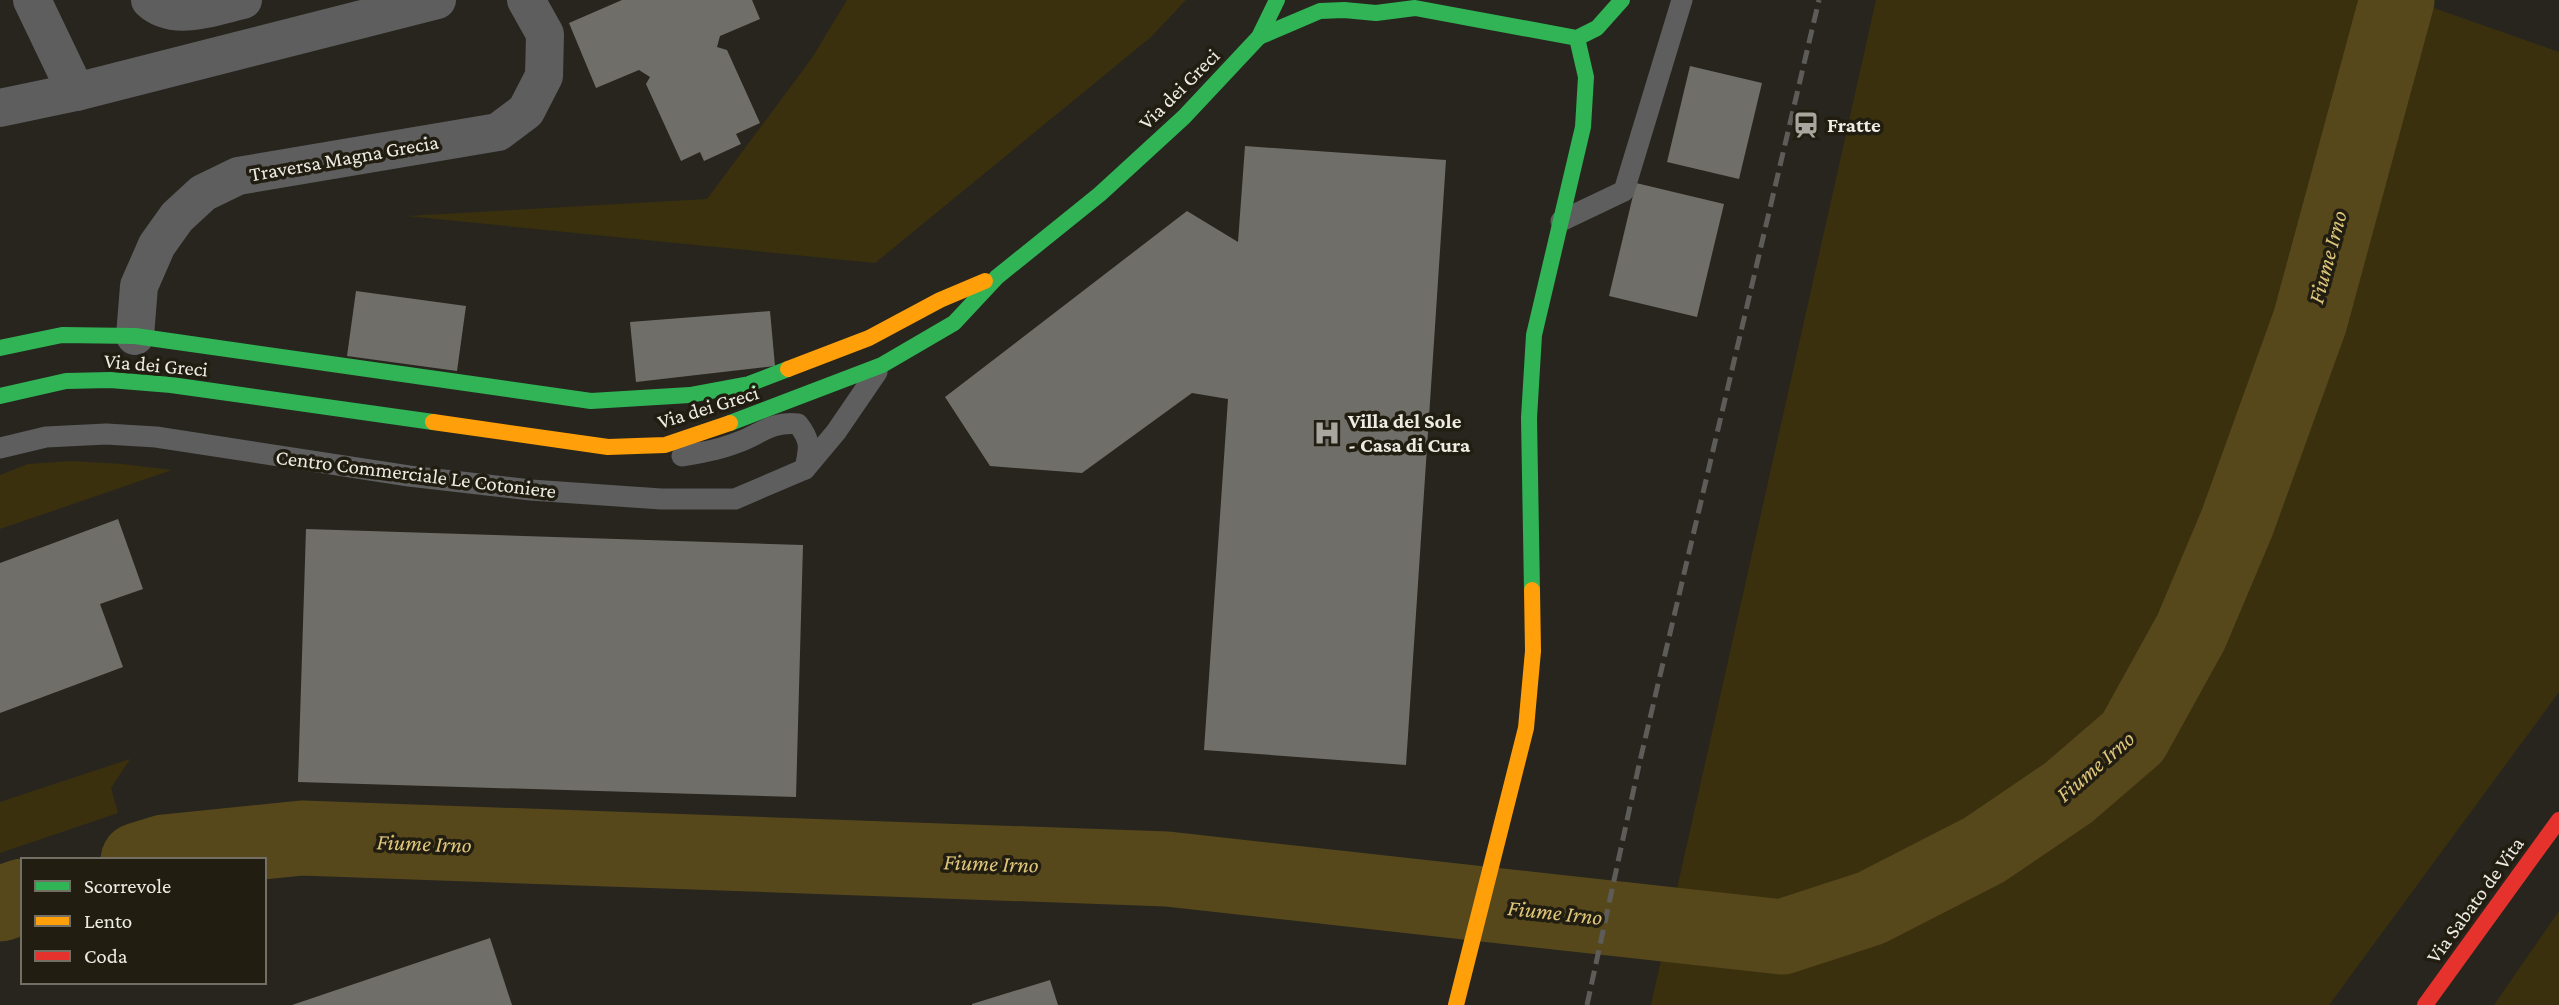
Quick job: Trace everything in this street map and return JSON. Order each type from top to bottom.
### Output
[{"type":"main road","name":"Via dei Greci","points":[[0,396],[66,381],[110,380],[171,385],[608,447],[665,445],[753,416],[882,365],[954,323],[996,277],[1132,165],[1184,117],[1259,37],[1277,0]]},
{"type":"main road","points":[[1456,1005],[1526,728],[1533,650],[1530,383],[1534,335],[1581,141],[1587,98],[1585,66],[1577,38],[1597,28],[1622,0]]},
{"type":"main road","name":"Via dei Greci","points":[[1259,37],[1320,11],[1376,13],[1411,4],[1577,38]]},
{"type":"main road","name":"Via dei Greci","points":[[0,348],[62,335],[135,336],[591,401],[690,395],[748,384],[859,343],[940,300],[996,277]]},
{"type":"main road","name":"Via Sabato de Vita","points":[[2425,1005],[2559,820]]},
{"type":"street","points":[[32,0],[76,92]]},
{"type":"street","points":[[150,0],[157,6],[187,12],[243,0]]},
{"type":"street","points":[[0,108],[76,92],[437,0]]},
{"type":"street","name":"Traversa Magna Grecia","points":[[135,336],[139,286],[156,245],[177,217],[203,193],[238,176],[498,132],[526,111],[544,76],[544,34],[526,0]]},
{"type":"lane","points":[[1561,221],[1624,191],[1682,0]]},
{"type":"lane","name":"Centro Commerciale Le Cotoniere","points":[[0,448],[46,437],[106,434],[156,437],[409,476],[531,490],[662,499],[735,499],[805,469],[821,451],[882,365]]},
{"type":"lane","points":[[608,447],[641,458],[673,457],[739,443],[767,427],[784,423],[798,424],[810,445],[805,469]]},
{"type":"shaded area","points":[[847,0],[1186,0],[1151,37],[875,263],[407,216],[707,199],[812,58]]},
{"type":"shaded area","points":[[1876,0],[2411,0],[2559,52],[2559,692],[2329,1005],[1651,1005]]},
{"type":"shaded area","points":[[71,461],[172,470],[0,529],[0,475],[28,464]]},
{"type":"shaded area","points":[[130,759],[111,788],[118,813],[0,853],[0,802]]},
{"type":"shaded area","points":[[2559,911],[2559,1005],[2494,1005]]},
{"type":"building","points":[[622,0],[752,0],[760,19],[720,36],[717,47],[727,50],[760,123],[736,134],[741,144],[704,161],[700,152],[681,161],[646,84],[650,77],[639,70],[596,88],[569,23]]},
{"type":"building","points":[[1690,66],[1762,83],[1739,179],[1667,162]]},
{"type":"building","name":"Villa del Sole - Casa di Cura","points":[[1245,146],[1446,160],[1406,765],[1204,750],[1228,399],[1192,393],[1082,473],[990,466],[945,397],[1187,211],[1238,242]]},
{"type":"building","points":[[1636,183],[1724,204],[1697,317],[1609,296]]},
{"type":"building","points":[[356,291],[466,306],[457,371],[347,356]]},
{"type":"building","points":[[770,311],[775,366],[636,382],[630,322]]},
{"type":"building","points":[[118,519],[143,589],[100,604],[123,667],[0,713],[0,563]]},
{"type":"building","points":[[306,529],[803,545],[796,797],[298,782]]},
{"type":"building","points":[[490,938],[512,1005],[292,1005]]},
{"type":"building","points":[[1050,980],[1058,1005],[972,1005],[972,1004]]},
{"type":"waterway","name":"Fiume Irno","points":[[144,858],[164,852],[302,838],[1167,869],[1782,937],[1871,908],[1984,850],[2068,793],[2133,737],[2191,632],[2237,523],[2310,321],[2397,0]]},
{"type":"waterway","name":"Fiume Irno","points":[[0,904],[21,897]]},
{"type":"railway","points":[[1587,1005],[1639,765],[1819,0]]},
{"type":"traffic: fast","points":[[730,423],[882,365],[954,323],[997,277],[1100,194],[1184,117],[1259,37],[1277,0]]},
{"type":"traffic: fast","points":[[1259,37],[1320,11],[1376,13],[1415,8],[1577,38],[1597,28],[1622,0]]},
{"type":"traffic: fast","points":[[1532,590],[1529,418],[1534,335],[1583,127],[1586,77],[1577,38]]},
{"type":"traffic: fast","points":[[0,348],[62,335],[135,336],[591,401],[690,395],[749,384],[788,369]]},
{"type":"traffic: fast","points":[[0,396],[66,381],[110,380],[171,385],[433,422]]},
{"type":"traffic: slow","points":[[788,369],[869,338],[940,300],[985,281]]},
{"type":"traffic: slow","points":[[433,422],[608,447],[665,445],[730,423]]},
{"type":"traffic: slow","points":[[1456,1005],[1526,728],[1533,651],[1532,590]]},
{"type":"traffic: jam","points":[[2425,1005],[2559,820]]},
{"type":"place","name":"Fratte","points":[[1806,125]]},
{"type":"place","name":"Villa del Sole - Casa di Cura","points":[[1327,433]]}]
